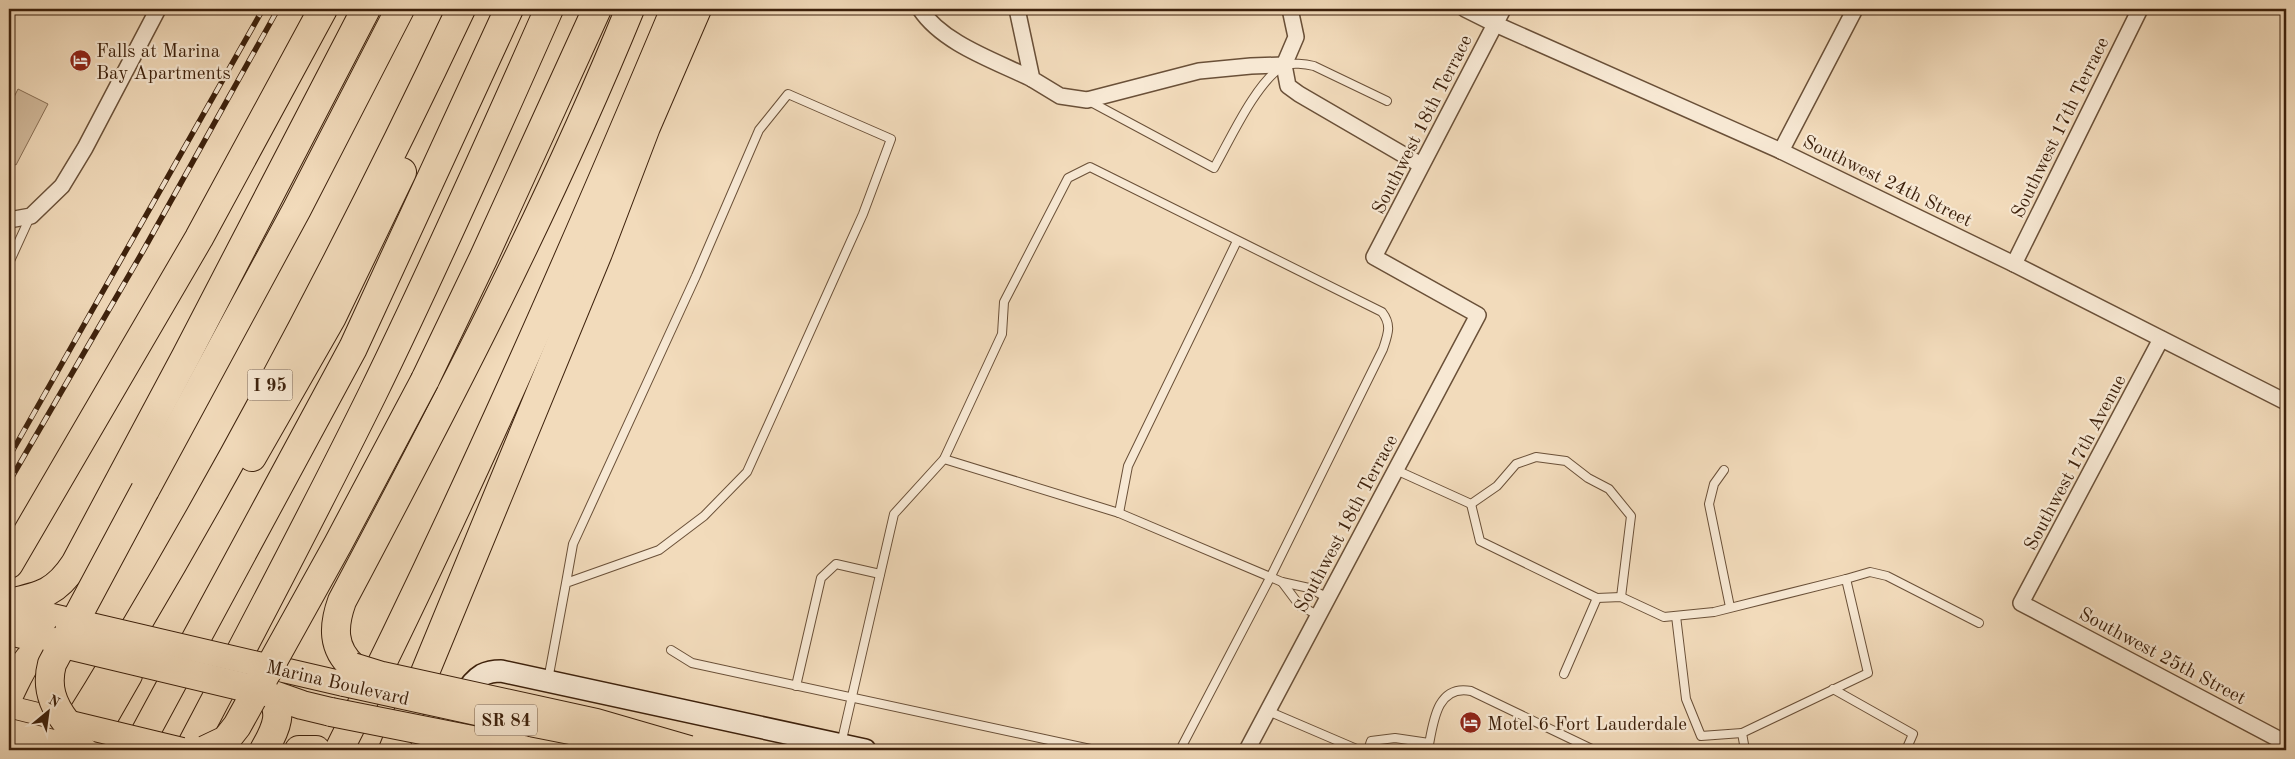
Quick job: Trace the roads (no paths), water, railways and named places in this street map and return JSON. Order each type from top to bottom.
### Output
[{"type":"highway","points":[[9,564],[203,230],[323,9]]},
{"type":"highway","points":[[13,616],[50,592],[64,580],[75,564],[186,356],[366,9]]},
{"type":"highway","points":[[66,722],[55,706],[50,690],[49,674],[54,658],[297,209],[400,9]]},
{"type":"highway","name":"I 95","points":[[60,750],[136,628],[274,378],[383,169],[461,9]]},
{"type":"highway","points":[[85,750],[332,316],[481,9]]},
{"type":"highway","points":[[136,750],[353,348],[509,9]]},
{"type":"highway","points":[[188,750],[243,649],[373,392],[465,197],[549,9]]},
{"type":"highway","points":[[205,750],[226,740],[236,726],[372,481],[425,380],[483,259],[597,9]]},
{"type":"highway","points":[[630,9],[583,118],[489,318],[342,601],[336,619],[335,640],[348,675],[382,676],[596,723],[689,750]]},
{"type":"highway","points":[[339,750],[499,418],[586,221],[675,9]]},
{"type":"highway","points":[[392,750],[598,253],[646,127],[698,9]]},
{"type":"highway","points":[[13,616],[60,630],[270,680],[302,705],[523,750]]},
{"type":"highway","points":[[9,695],[27,659],[60,630]]},
{"type":"highway","points":[[264,750],[275,729],[278,715],[272,697],[270,680]]},
{"type":"main road","points":[[439,750],[470,686],[481,676],[501,671],[865,750]]},
{"type":"main road","name":"Marina Boulevard","points":[[270,680],[348,675],[540,726],[670,750]]},
{"type":"main road","points":[[9,708],[182,750]]},
{"type":"main road","points":[[9,731],[85,750]]},
{"type":"street","points":[[9,220],[31,216],[62,186],[85,148],[158,9]]},
{"type":"street","points":[[920,9],[926,18],[947,37],[1032,79],[1060,96],[1087,100],[1199,71],[1284,65]]},
{"type":"street","points":[[1018,9],[1032,79]]},
{"type":"street","points":[[1290,9],[1296,37],[1284,65],[1288,86],[1421,166]]},
{"type":"street","name":"Southwest 24th Street","points":[[1465,9],[1781,151],[2014,264],[2286,402]]},
{"type":"street","name":"Southwest 18th Terrace","points":[[1247,750],[1478,315],[1374,257],[1503,9]]},
{"type":"street","points":[[1781,151],[1855,9]]},
{"type":"street","name":"Southwest 17th Terrace","points":[[2014,264],[2140,9]]},
{"type":"street","name":"Southwest 17th Avenue","points":[[2022,603],[2161,339]]},
{"type":"street","name":"Southwest 25th Street","points":[[2022,603],[2286,743]]},
{"type":"lane","points":[[1087,100],[1214,168],[1261,86],[1284,65],[1306,64],[1314,66],[1387,102]]},
{"type":"lane","points":[[548,680],[573,544],[696,276],[759,130],[788,94],[891,139],[863,214],[746,472],[704,516],[659,550],[566,583]]},
{"type":"lane","points":[[841,745],[894,514],[944,459],[1002,334],[1004,302],[1068,178],[1090,167],[1382,312],[1388,320],[1390,330],[1383,349],[1271,576],[1181,748],[1178,750]]},
{"type":"lane","points":[[9,263],[31,216]]},
{"type":"lane","points":[[1119,513],[1128,466],[1237,241]]},
{"type":"lane","points":[[1471,504],[1497,486],[1516,464],[1536,457],[1566,461],[1588,478],[1609,489],[1631,516],[1621,597]]},
{"type":"lane","points":[[944,459],[1119,513],[1282,582],[1308,588],[1328,598]]},
{"type":"lane","points":[[1396,470],[1471,504]]},
{"type":"lane","points":[[1724,470],[1714,484],[1709,504],[1730,607]]},
{"type":"lane","points":[[1471,504],[1480,541],[1597,598],[1621,597],[1664,617],[1714,612],[1870,572],[1887,576],[1979,623]]},
{"type":"lane","points":[[796,686],[821,578],[836,564],[880,574]]},
{"type":"lane","points":[[1676,616],[1686,699],[1701,736],[1742,733],[1868,673],[1846,579]]},
{"type":"lane","points":[[1282,582],[1300,606],[1318,615]]},
{"type":"lane","points":[[1564,674],[1597,598]]},
{"type":"lane","points":[[671,650],[692,663],[1095,750]]},
{"type":"lane","points":[[1368,750],[1371,741],[1395,738],[1428,747],[1440,703],[1449,692],[1460,688],[1471,690],[1594,750]]},
{"type":"lane","points":[[1832,689],[1913,734],[1906,750]]},
{"type":"lane","points":[[1268,711],[1359,750]]},
{"type":"lane","points":[[1742,733],[1745,750]]},
{"type":"railway","points":[[9,457],[263,9]]},
{"type":"railway","points":[[9,482],[143,251],[278,9]]},
{"type":"place","name":"Falls at Marina Bay Apartments","points":[[80,61]]},
{"type":"place","name":"Motel 6 Fort Lauderdale","points":[[1471,723]]}]
